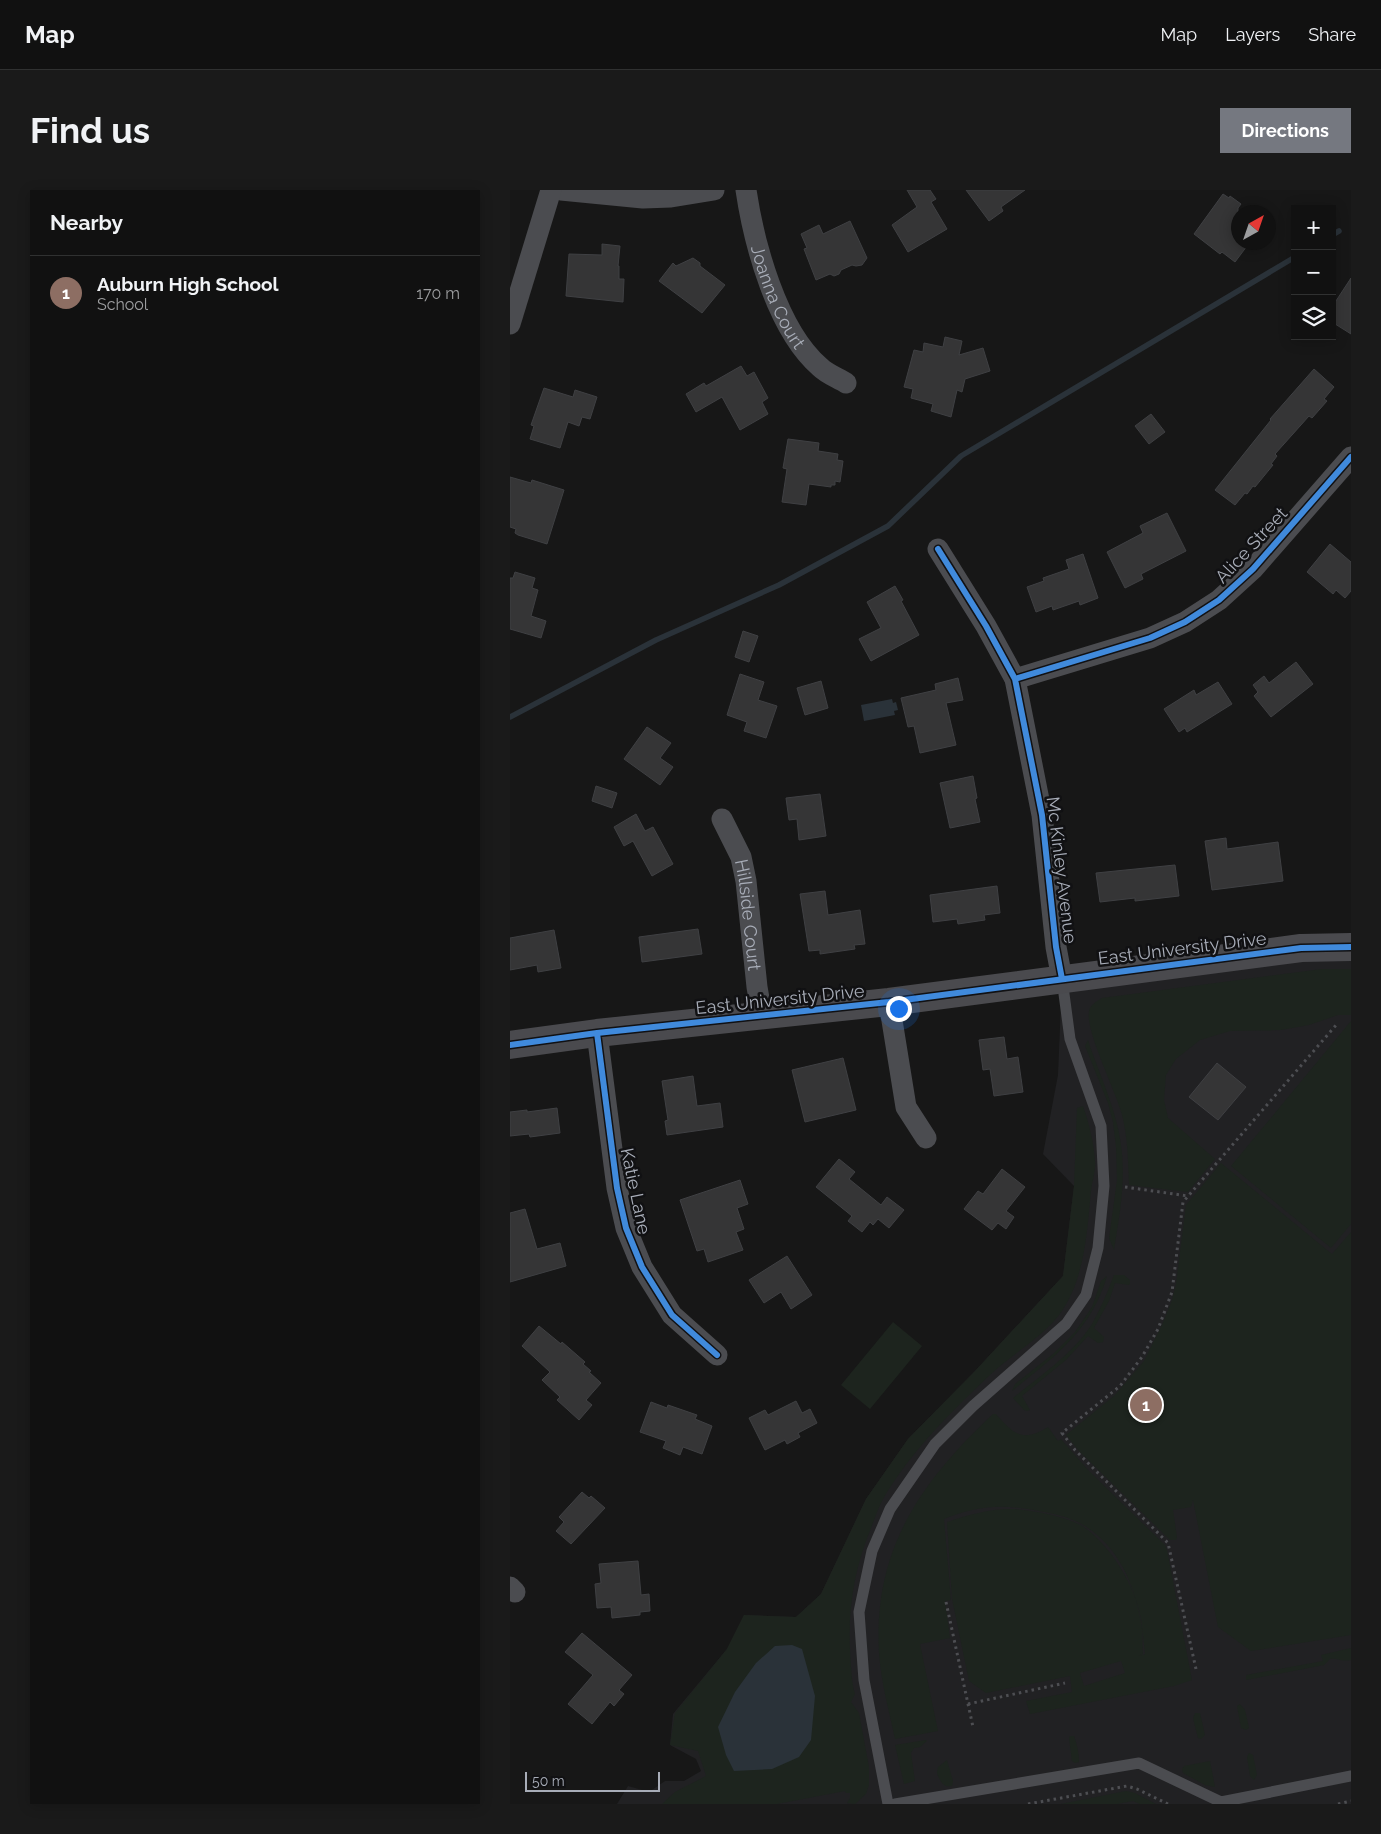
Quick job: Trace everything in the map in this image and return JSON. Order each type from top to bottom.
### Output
[{"type":"main road","name":"East University Drive","points":[[510,1045],[597,1033],[889,1002],[1301,948],[1351,947]]},
{"type":"street","points":[[510,324],[551,190]]},
{"type":"street","points":[[561,190],[643,198],[671,197],[714,190]]},
{"type":"street","name":"Joanna Court","points":[[746,190],[751,226],[776,302],[797,341],[820,368],[846,383]]},
{"type":"street","name":"Alice Street","points":[[1015,679],[1150,638],[1185,622],[1219,600],[1253,569],[1349,463]]},
{"type":"street","name":"Mc Kinley Avenue","points":[[938,549],[986,626],[1015,679],[1042,815],[1056,947],[1062,979]]},
{"type":"street","name":"Hillside Court","points":[[722,819],[741,857],[746,881],[762,1016]]},
{"type":"street","points":[[889,1002],[906,1107],[926,1138]]},
{"type":"street","name":"Katie Lane","points":[[597,1033],[617,1188],[626,1228],[642,1267],[672,1315],[717,1355]]},
{"type":"lane","points":[[888,1804],[864,1680],[859,1612],[872,1551],[890,1510],[935,1444],[973,1406],[1066,1324],[1086,1295],[1098,1248],[1104,1186],[1101,1126],[1070,1039],[1062,979]]},
{"type":"lane","points":[[895,1804],[1139,1763],[1221,1802],[1351,1776]]},
{"type":"path","points":[[1196,1668],[1168,1543],[1075,1450],[1062,1433],[1120,1386],[1142,1357],[1158,1329],[1172,1292],[1183,1202],[1337,1024]]},
{"type":"path","points":[[1125,1187],[1189,1196]]},
{"type":"path","points":[[946,1602],[973,1727]]},
{"type":"path","points":[[968,1704],[1065,1683]]},
{"type":"path","points":[[1028,1804],[1126,1786],[1137,1789],[1168,1804]]},
{"type":"path","points":[[1338,1804],[1351,1802]]},
{"type":"shaded area","points":[[892,699],[893,703],[896,702],[898,710],[894,711],[895,715],[864,721],[861,705]]},
{"type":"shaded area","points":[[1351,947],[1351,1804],[617,1804],[628,1786],[649,1792],[665,1781],[684,1781],[701,1771],[696,1759],[670,1745],[673,1714],[727,1649],[744,1615],[796,1617],[821,1594],[866,1499],[908,1439],[975,1371],[1063,1276],[1074,1186],[1043,1154],[1058,1075],[1062,979]]},
{"type":"shaded area","points":[[1322,969],[1351,969],[1351,1015],[1338,1015],[1309,1025],[1281,1030],[1230,1031],[1200,1040],[1176,1059],[1166,1075],[1164,1100],[1168,1118],[1215,1159],[1188,1192],[1129,1185],[1124,1124],[1119,1104],[1092,1032],[1089,1011],[1092,1005],[1102,998]]},
{"type":"shaded area","points":[[1351,1021],[1351,1224],[1331,1248],[1231,1166]]},
{"type":"shaded area","points":[[1088,1040],[1113,1110],[1122,1154],[1120,1214],[1114,1250],[1109,1238],[1117,1180],[1113,1122],[1108,1103],[1085,1046]]},
{"type":"shaded area","points":[[1083,1106],[1092,1140],[1095,1169],[1084,1253],[1070,1297],[1062,1311],[1047,1328],[991,1374],[919,1448],[883,1499],[865,1543],[854,1587],[850,1633],[851,1666],[855,1694],[851,1702],[859,1713],[869,1767],[869,1785],[866,1794],[855,1804],[847,1803],[850,1793],[845,1791],[777,1804],[662,1804],[675,1792],[706,1776],[698,1751],[670,1745],[675,1713],[727,1649],[744,1615],[796,1617],[821,1594],[866,1499],[908,1439],[975,1371],[1063,1276],[1074,1186],[1077,1108]]},
{"type":"shaded area","points":[[1221,1163],[1332,1254],[1351,1232],[1351,1635],[1251,1651],[1218,1627],[1193,1500],[1191,1507],[1173,1510],[1177,1537],[1176,1540],[1170,1540],[1079,1451],[1066,1435],[1115,1395],[1144,1361],[1172,1300],[1176,1284],[1186,1205]]},
{"type":"shaded area","points":[[1114,1275],[1124,1275],[1130,1280],[1130,1283],[1129,1285],[1115,1283],[1109,1301],[1094,1328],[1104,1337],[1103,1342],[1098,1343],[1088,1336],[1066,1360],[1022,1396],[1030,1410],[1024,1410],[1013,1398],[1056,1364],[1076,1345],[1092,1324]]},
{"type":"shaded area","points":[[1107,1276],[1100,1295],[1081,1328],[1056,1354],[1012,1391],[1015,1384],[1053,1354],[1075,1332],[1092,1307],[1101,1281]]},
{"type":"shaded area","points":[[893,1322],[922,1346],[870,1409],[841,1385]]},
{"type":"shaded area","points":[[993,1414],[996,1414],[1008,1427],[1019,1434],[1032,1435],[1048,1427],[1058,1441],[1061,1439],[1089,1471],[1165,1545],[1192,1680],[1174,1686],[1030,1714],[1026,1701],[1072,1692],[1070,1676],[986,1693],[969,1681],[952,1599],[947,1522],[979,1513],[1011,1509],[1049,1514],[1078,1523],[1104,1545],[1121,1568],[1132,1589],[1122,1566],[1112,1551],[1100,1538],[1079,1523],[1054,1514],[1010,1507],[988,1507],[967,1511],[944,1519],[951,1600],[945,1601],[950,1638],[920,1644],[938,1731],[895,1739],[883,1686],[879,1653],[879,1616],[884,1581],[893,1550],[907,1520],[924,1492],[944,1465]],"holes":[[[1142,1630],[1145,1654],[1138,1656],[1143,1654]],[[1121,1661],[1125,1673],[1084,1686],[1080,1673]]]},
{"type":"shaded area","points":[[792,1645],[802,1649],[815,1696],[811,1740],[799,1757],[772,1769],[734,1771],[726,1755],[718,1727],[735,1692],[756,1663],[775,1646]]},
{"type":"shaded area","points":[[1351,1648],[1351,1660],[1330,1659],[1324,1665],[1246,1680],[1246,1675],[1323,1661],[1321,1655]]},
{"type":"shaded area","points":[[1240,1704],[1245,1710],[1249,1728],[1246,1730],[1241,1728],[1237,1706]]},
{"type":"shaded area","points":[[1195,1713],[1200,1713],[1205,1735],[1201,1739],[1198,1738],[1193,1718]]},
{"type":"shaded area","points":[[1070,1736],[1074,1736],[1079,1762],[1075,1763],[1072,1761]]},
{"type":"shaded area","points":[[926,1740],[920,1747],[914,1748],[911,1753],[915,1781],[904,1784],[895,1745]]},
{"type":"shaded area","points":[[1249,1753],[1253,1755],[1257,1775],[1254,1780],[1250,1776],[1247,1757]]},
{"type":"shaded area","points":[[947,1760],[953,1781],[952,1786],[944,1785],[937,1773],[938,1767]]},
{"type":"shaded area","points":[[1210,1761],[1215,1787],[1205,1785],[1183,1773],[1182,1769],[1184,1766]]},
{"type":"shaded area","points":[[1126,1791],[1135,1793],[1156,1804],[1140,1804],[1133,1801],[1117,1804],[1061,1804]]},
{"type":"building","points":[[907,190],[930,190],[936,199],[931,202],[947,229],[908,252],[892,225],[917,207]]},
{"type":"building","points":[[966,190],[1025,190],[1001,207],[1003,211],[989,221]]},
{"type":"building","points":[[1223,194],[1229,198],[1230,196],[1241,204],[1231,205],[1231,250],[1244,250],[1235,262],[1222,252],[1220,254],[1194,234]]},
{"type":"building","points":[[850,221],[867,258],[862,265],[852,265],[841,270],[839,274],[834,276],[830,274],[816,280],[804,249],[807,248],[801,234],[819,225],[823,234]]},
{"type":"building","points":[[602,244],[620,246],[618,266],[619,279],[624,279],[623,302],[566,296],[569,254],[602,255]]},
{"type":"building","points":[[693,258],[700,263],[700,266],[725,285],[702,313],[659,281],[673,263],[676,266]]},
{"type":"building","points":[[1351,278],[1351,334],[1336,325],[1336,301]]},
{"type":"building","points":[[945,337],[962,341],[959,355],[983,348],[990,371],[965,379],[962,392],[957,390],[951,417],[931,411],[933,404],[911,398],[913,389],[904,387],[914,350],[923,352],[924,343],[943,347]]},
{"type":"building","points":[[741,366],[747,376],[754,372],[768,398],[762,402],[768,414],[740,430],[722,397],[696,412],[686,394],[704,383],[706,386]]},
{"type":"building","points":[[1314,369],[1334,387],[1324,399],[1327,401],[1312,418],[1309,416],[1275,454],[1277,456],[1271,464],[1273,465],[1255,487],[1253,486],[1247,494],[1245,493],[1235,505],[1215,490],[1270,419]]},
{"type":"building","points":[[544,388],[573,397],[575,390],[597,397],[590,419],[582,417],[579,426],[568,422],[560,448],[530,439],[534,426],[531,425]]},
{"type":"building","points":[[1151,414],[1165,432],[1149,444],[1135,426]]},
{"type":"building","points":[[788,439],[819,443],[818,451],[838,454],[837,460],[843,461],[840,482],[835,481],[835,485],[831,485],[831,487],[809,484],[806,505],[782,502],[787,469],[783,468]]},
{"type":"building","points":[[510,477],[531,483],[532,480],[564,490],[547,544],[518,535],[515,533],[516,529],[510,527]]},
{"type":"building","points":[[1167,513],[1186,551],[1141,574],[1143,579],[1125,588],[1107,552],[1143,533],[1140,526]]},
{"type":"building","points":[[1330,544],[1351,562],[1351,591],[1345,598],[1336,590],[1333,594],[1307,572]]},
{"type":"building","points":[[1083,554],[1098,598],[1080,605],[1079,601],[1053,610],[1052,606],[1036,612],[1027,587],[1044,581],[1043,578],[1069,569],[1066,560]]},
{"type":"building","points":[[515,572],[535,578],[532,588],[538,590],[531,616],[546,621],[541,638],[510,629],[510,578],[513,578]]},
{"type":"building","points":[[895,586],[919,635],[871,661],[859,639],[881,628],[867,602]]},
{"type":"building","points":[[743,631],[758,636],[749,662],[735,657]]},
{"type":"building","points":[[1296,662],[1313,684],[1271,717],[1254,696],[1258,692],[1253,685],[1264,676],[1269,683]]},
{"type":"building","points":[[740,674],[764,682],[758,700],[777,706],[766,738],[744,731],[747,722],[727,715]]},
{"type":"building","points":[[958,678],[963,700],[946,703],[956,745],[920,753],[914,726],[908,727],[901,698],[936,690],[935,684]]},
{"type":"building","points":[[821,681],[828,708],[805,715],[797,688]]},
{"type":"building","points":[[1218,682],[1232,704],[1187,732],[1185,728],[1179,732],[1164,709],[1194,690],[1196,695]]},
{"type":"building","points":[[647,727],[671,743],[660,758],[673,767],[660,785],[624,759]]},
{"type":"building","points":[[973,776],[980,822],[950,828],[940,783]]},
{"type":"building","points":[[596,786],[617,793],[612,808],[592,801]]},
{"type":"building","points":[[820,794],[826,836],[799,840],[797,819],[789,820],[786,798]]},
{"type":"building","points":[[636,814],[645,831],[653,827],[673,864],[652,876],[633,841],[624,846],[614,827]]},
{"type":"building","points":[[1226,838],[1227,849],[1278,842],[1283,881],[1212,890],[1205,841]]},
{"type":"building","points":[[1175,865],[1179,896],[1135,901],[1135,898],[1100,902],[1096,873]]},
{"type":"building","points":[[997,886],[1000,913],[984,915],[985,920],[958,924],[957,919],[933,922],[930,895]]},
{"type":"building","points":[[825,891],[828,915],[860,910],[865,944],[854,945],[855,949],[820,954],[820,950],[809,951],[800,894]]},
{"type":"building","points":[[698,929],[702,954],[642,962],[639,937]]},
{"type":"building","points":[[554,930],[561,968],[538,972],[537,965],[510,970],[510,938]]},
{"type":"building","points":[[1004,1037],[1007,1059],[1018,1057],[1023,1092],[994,1096],[990,1069],[983,1070],[979,1040]]},
{"type":"building","points":[[843,1058],[856,1110],[805,1122],[792,1070]]},
{"type":"building","points":[[1217,1063],[1246,1087],[1218,1120],[1189,1097]]},
{"type":"building","points":[[693,1076],[697,1106],[720,1103],[723,1127],[667,1135],[665,1121],[668,1120],[662,1081]]},
{"type":"building","points":[[557,1108],[560,1133],[530,1137],[529,1134],[510,1136],[510,1112]]},
{"type":"building","points":[[839,1159],[855,1172],[849,1179],[881,1205],[887,1197],[904,1210],[889,1228],[878,1219],[873,1225],[870,1222],[862,1232],[848,1221],[852,1216],[816,1187]]},
{"type":"building","points":[[1002,1169],[1025,1187],[1006,1211],[1014,1217],[1006,1229],[998,1223],[992,1230],[964,1209],[978,1191],[983,1194]]},
{"type":"building","points":[[740,1180],[748,1204],[737,1208],[744,1229],[736,1232],[743,1250],[708,1262],[704,1249],[697,1251],[680,1200]]},
{"type":"building","points":[[525,1209],[537,1249],[560,1243],[566,1266],[510,1282],[510,1213]]},
{"type":"building","points":[[787,1256],[812,1295],[791,1309],[781,1292],[764,1303],[749,1280]]},
{"type":"building","points":[[539,1326],[561,1344],[562,1342],[585,1362],[583,1364],[591,1371],[589,1372],[601,1383],[586,1400],[592,1405],[579,1420],[557,1400],[560,1397],[542,1380],[550,1372],[522,1346]]},
{"type":"building","points":[[796,1401],[802,1413],[810,1409],[817,1423],[798,1433],[800,1437],[787,1444],[785,1440],[765,1450],[749,1418],[765,1410],[768,1415]]},
{"type":"building","points":[[651,1402],[667,1408],[668,1405],[697,1415],[695,1419],[712,1426],[702,1454],[683,1447],[680,1455],[663,1448],[666,1441],[640,1432]]},
{"type":"building","points":[[582,1492],[589,1498],[591,1496],[605,1508],[571,1544],[556,1531],[564,1522],[559,1517]]},
{"type":"building","points":[[638,1561],[641,1595],[649,1594],[650,1611],[640,1612],[640,1615],[612,1618],[611,1607],[597,1608],[595,1584],[601,1583],[599,1564]]},
{"type":"building","points":[[582,1633],[632,1675],[619,1690],[624,1694],[614,1706],[610,1702],[592,1724],[568,1704],[593,1675],[565,1652]]},
{"type":"waterway","points":[[510,717],[656,640],[779,585],[888,526],[961,456],[1291,259]]},
{"type":"cycle path","points":[[1015,679],[1150,638],[1185,622],[1219,600],[1253,569],[1351,457]]},
{"type":"cycle path","points":[[938,549],[986,626],[1015,679],[1042,815],[1056,947],[1062,979]]},
{"type":"cycle path","points":[[510,1045],[597,1033],[889,1002],[1301,948],[1351,947]]},
{"type":"cycle path","points":[[597,1033],[617,1188],[626,1228],[642,1267],[672,1315],[717,1355]]},
{"type":"place","name":"Auburn High School","points":[[1146,1405]]}]
